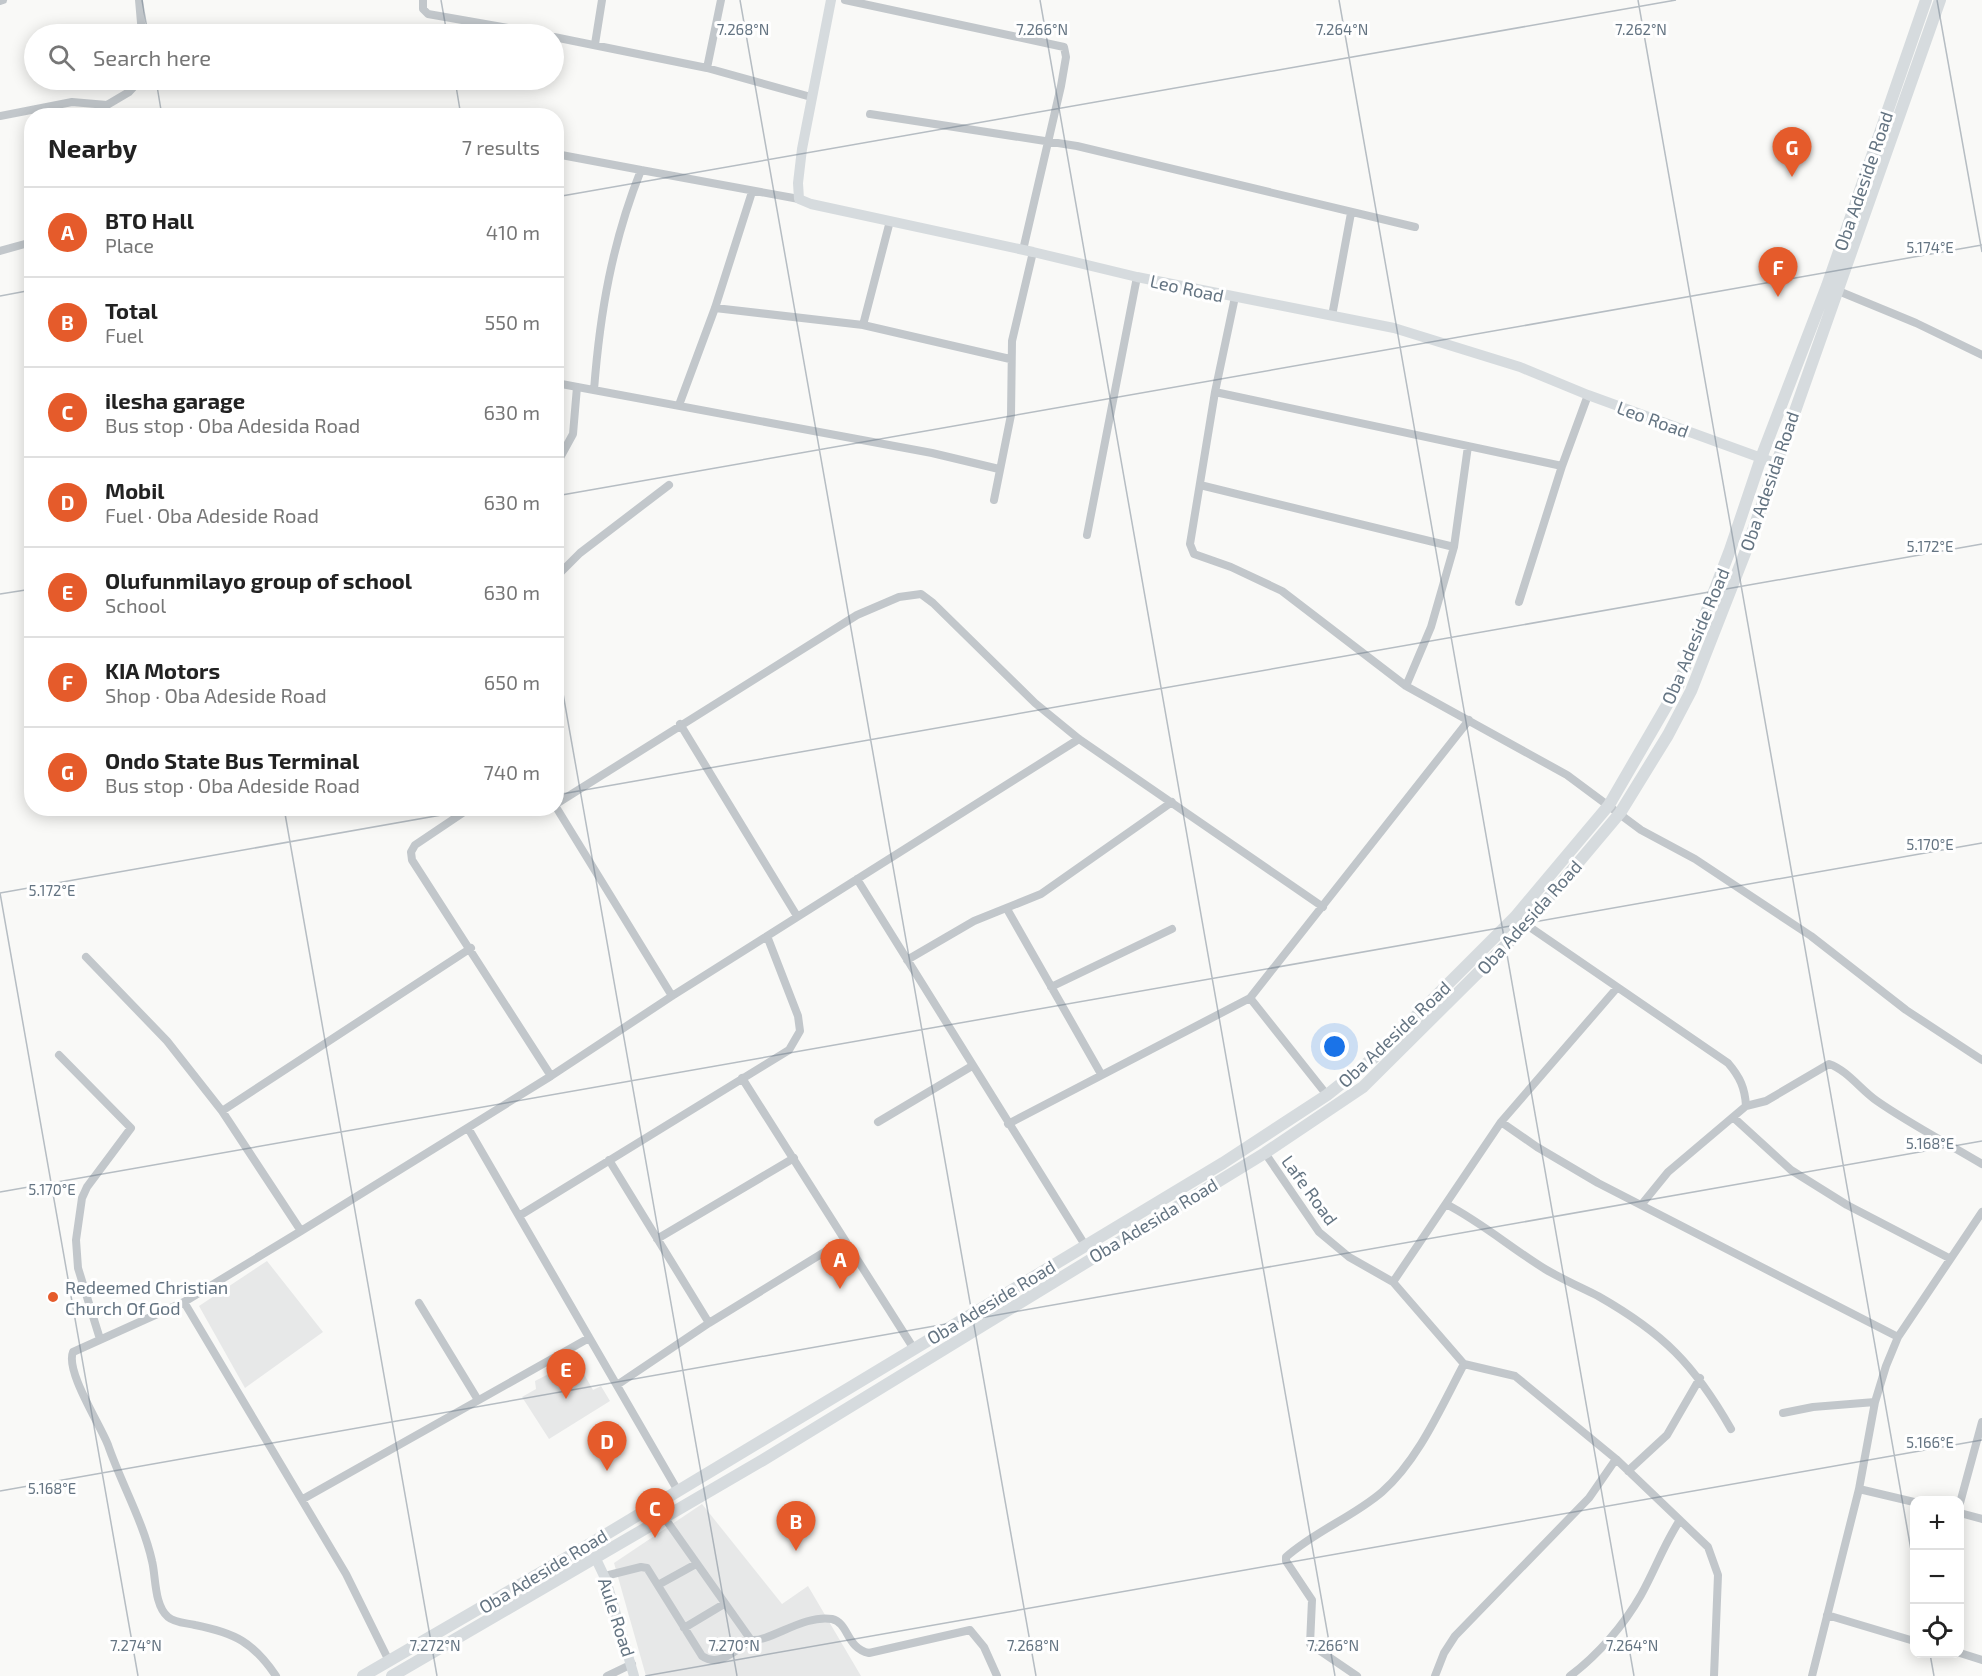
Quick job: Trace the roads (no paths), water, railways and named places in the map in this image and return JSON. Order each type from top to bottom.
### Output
[{"type":"main road","name":"Oba Adeside Road","points":[[363,1676],[914,1349],[1223,1162],[1327,1095],[1376,1056],[1515,917],[1609,805],[1678,686],[1731,550],[1761,458],[1832,288],[1926,0]]},
{"type":"main road","name":"Oba Adesida Road","points":[[392,1676],[596,1559],[1265,1153],[1363,1087],[1526,926],[1620,813],[1668,735],[1690,691],[1745,553],[1832,288],[1940,0]]},
{"type":"main road","points":[[1108,1231],[1114,1243]]},
{"type":"main road","points":[[885,1365],[892,1378]]},
{"type":"street","points":[[139,0],[141,24]]},
{"type":"street","points":[[423,0],[423,9],[428,14],[485,24]]},
{"type":"street","points":[[596,44],[602,0]]},
{"type":"street","points":[[707,68],[721,0]]},
{"type":"street","points":[[564,156],[799,199],[798,183],[811,97],[831,0]]},
{"type":"street","points":[[845,0],[1064,46],[1066,57],[1047,141],[1012,341],[1010,359],[1013,394],[994,500]]},
{"type":"street","points":[[564,39],[707,68],[811,97]]},
{"type":"street","points":[[41,108],[72,102],[107,105],[131,90]]},
{"type":"street","points":[[0,116],[24,111]]},
{"type":"street","points":[[870,114],[1047,141],[1228,181],[1414,227]]},
{"type":"street","points":[[594,390],[602,316],[614,247],[641,170]]},
{"type":"street","points":[[679,405],[715,308],[753,192]]},
{"type":"street","name":"Leo Road","points":[[799,199],[1137,278],[1394,328],[1461,347],[1551,378],[1588,395],[1775,463]]},
{"type":"street","points":[[1332,316],[1351,213]]},
{"type":"street","points":[[863,326],[890,221]]},
{"type":"street","points":[[0,251],[24,244]]},
{"type":"street","points":[[1087,535],[1137,278]]},
{"type":"street","points":[[1832,288],[1916,324],[1982,356]]},
{"type":"street","points":[[1235,297],[1215,392],[1190,544],[1194,554],[1231,567],[1282,591],[1406,686],[1528,751],[1660,842],[1695,859],[1811,936],[1906,1010],[1982,1060]]},
{"type":"street","points":[[715,308],[863,326],[1010,359]]},
{"type":"street","points":[[564,385],[932,453],[999,469]]},
{"type":"street","points":[[564,450],[573,434],[577,387]]},
{"type":"street","points":[[1215,392],[1562,466]]},
{"type":"street","points":[[1519,602],[1562,466],[1588,395]]},
{"type":"street","points":[[1406,686],[1431,627],[1454,547],[1468,446]]},
{"type":"street","points":[[564,569],[580,553],[669,485]]},
{"type":"street","points":[[1200,485],[1454,547]]},
{"type":"street","points":[[564,800],[680,724],[857,615],[899,597],[921,594],[1035,702],[1079,739],[1323,907]]},
{"type":"street","points":[[1008,1124],[1250,998],[1468,720]]},
{"type":"street","points":[[680,724],[797,916]]},
{"type":"street","points":[[276,1676],[262,1655],[250,1644],[222,1630],[174,1621],[165,1613],[160,1603],[149,1551],[71,1361],[73,1352],[184,1302],[301,1231],[551,1076],[797,916],[1079,739]]},
{"type":"street","points":[[907,960],[974,921],[1031,899],[1060,882],[1172,802]]},
{"type":"street","points":[[458,816],[415,845],[411,852],[412,860],[471,948],[551,1076]]},
{"type":"street","points":[[563,816],[672,996]]},
{"type":"street","points":[[857,879],[1085,1245]]},
{"type":"street","points":[[1007,909],[1101,1074]]},
{"type":"street","points":[[1515,917],[1616,989],[1728,1063],[1738,1075],[1745,1092],[1746,1106]]},
{"type":"street","points":[[1051,987],[1172,929]]},
{"type":"street","points":[[519,1216],[789,1050],[800,1031],[798,1016],[767,936]]},
{"type":"street","points":[[222,1111],[471,948]]},
{"type":"street","points":[[86,957],[167,1041],[222,1111],[301,1231]]},
{"type":"street","points":[[1393,1282],[1501,1122],[1616,989]]},
{"type":"street","points":[[1250,998],[1327,1095]]},
{"type":"street","points":[[59,1055],[124,1118],[131,1128],[87,1186],[82,1198],[75,1240],[78,1268],[100,1339]]},
{"type":"street","points":[[1642,1204],[1668,1172],[1746,1106],[1766,1101],[1829,1064],[1838,1067],[1874,1100],[1901,1118],[1982,1164]]},
{"type":"street","points":[[878,1122],[972,1066]]},
{"type":"street","points":[[742,1078],[914,1349]]},
{"type":"street","points":[[1734,1118],[1791,1170],[1847,1205],[1949,1258]]},
{"type":"street","points":[[1501,1122],[1563,1163],[1898,1336]]},
{"type":"street","points":[[468,1128],[678,1491]]},
{"type":"street","name":"Lafe Road","points":[[1265,1153],[1319,1232],[1349,1257],[1393,1282],[1464,1364]]},
{"type":"street","points":[[657,1239],[794,1158]]},
{"type":"street","points":[[609,1160],[709,1323]]},
{"type":"street","points":[[1446,1204],[1468,1216],[1545,1269],[1598,1296],[1646,1326],[1682,1356],[1700,1378],[1731,1429]]},
{"type":"street","points":[[1812,1676],[1859,1490],[1875,1402],[1898,1336],[1982,1212]]},
{"type":"street","points":[[617,1385],[709,1323],[844,1240]]},
{"type":"street","points":[[184,1302],[346,1574],[389,1661]]},
{"type":"street","points":[[419,1304],[478,1400]]},
{"type":"street","points":[[303,1499],[589,1338]]},
{"type":"street","points":[[1357,1676],[1310,1644],[1312,1600],[1286,1561],[1286,1557],[1369,1502],[1392,1481],[1423,1438],[1464,1364],[1515,1376],[1616,1459],[1708,1547],[1718,1575],[1714,1676]]},
{"type":"street","points":[[1628,1471],[1667,1435],[1700,1378]]},
{"type":"street","points":[[1783,1413],[1813,1407],[1875,1402]]},
{"type":"street","points":[[1961,1496],[1982,1422]]},
{"type":"street","points":[[1435,1676],[1444,1653],[1455,1636],[1589,1498],[1616,1459]]},
{"type":"street","points":[[1859,1490],[1910,1501]]},
{"type":"street","points":[[1964,1514],[1982,1519]]},
{"type":"street","points":[[664,1517],[751,1640]]},
{"type":"street","points":[[1570,1676],[1608,1640],[1629,1614],[1666,1542],[1680,1520]]},
{"type":"street","name":"Aule Road","points":[[596,1559],[604,1576],[634,1676]]},
{"type":"street","points":[[658,1585],[696,1564]]},
{"type":"street","points":[[604,1576],[645,1566],[702,1656],[714,1662],[751,1640],[787,1627],[830,1619],[842,1625],[855,1648],[869,1653],[970,1630],[984,1647],[998,1676]]},
{"type":"street","points":[[684,1628],[724,1604]]},
{"type":"street","points":[[1827,1616],[1910,1640]]},
{"type":"street","points":[[1964,1655],[1982,1660]]},
{"type":"street","points":[[607,1676],[632,1664]]},
{"type":"place","name":"Ondo State Bus Terminal","points":[[1792,177]]},
{"type":"place","name":"KIA Motors","points":[[1778,297]]},
{"type":"place","name":"BTO Hall","points":[[840,1289]]},
{"type":"place","name":"Redeemed Christian Church Of God","points":[[53,1297]]},
{"type":"place","name":"Olufunmilayo group of school","points":[[566,1399]]},
{"type":"place","name":"Mobil","points":[[607,1471]]},
{"type":"place","name":"ilesha garage","points":[[655,1538]]},
{"type":"place","name":"Total","points":[[796,1551]]}]
